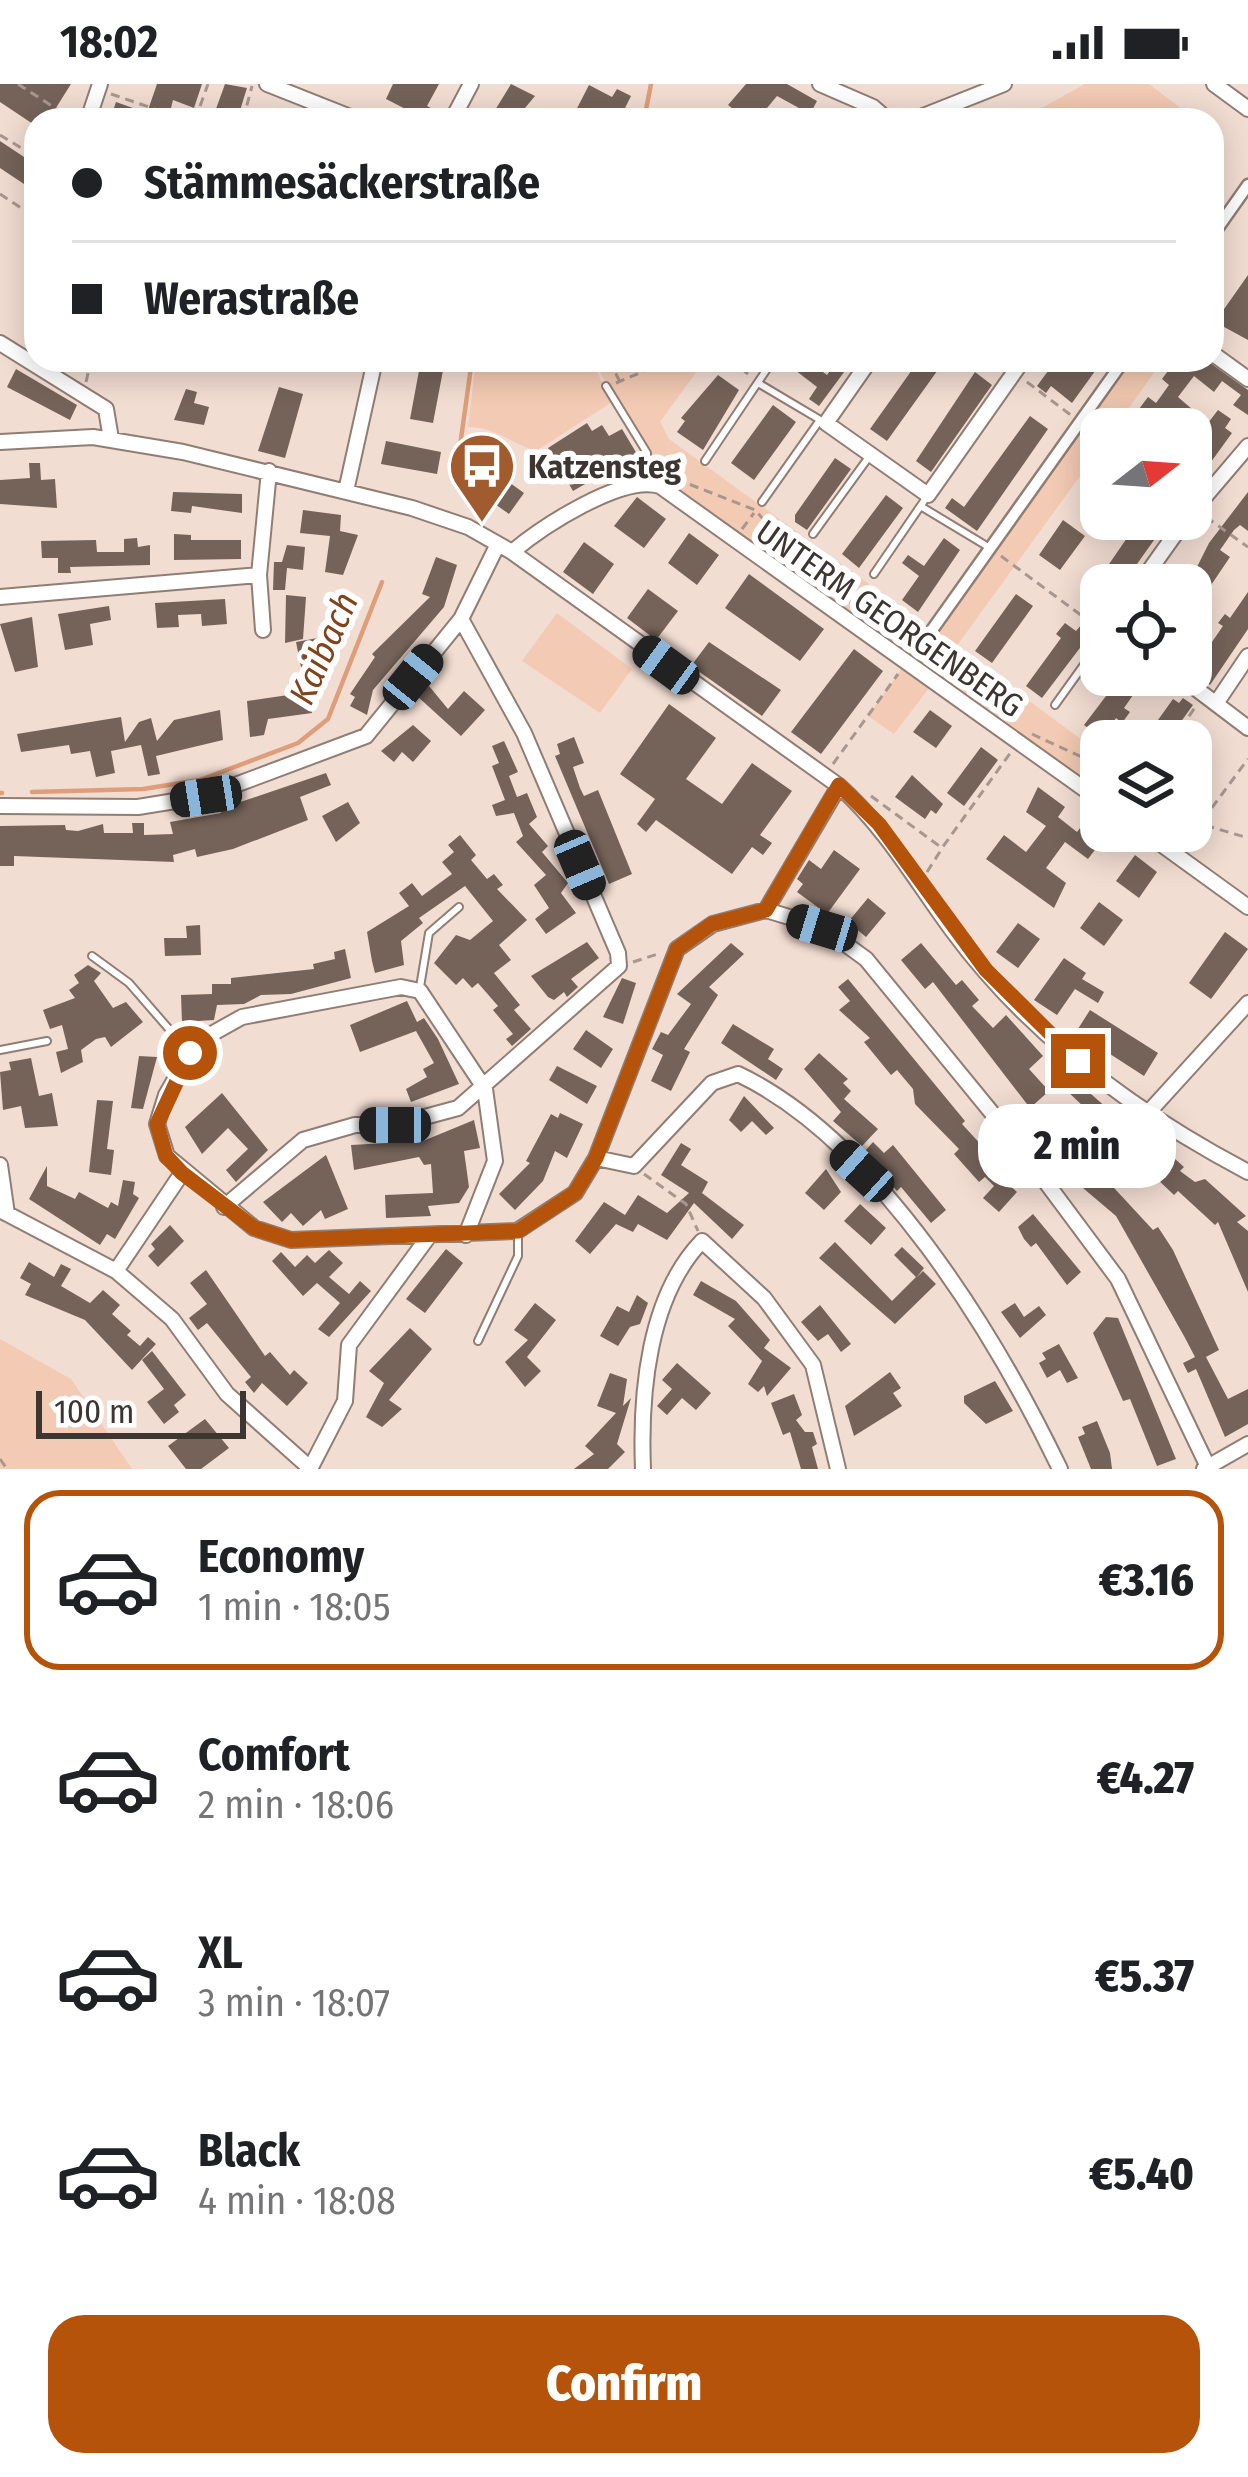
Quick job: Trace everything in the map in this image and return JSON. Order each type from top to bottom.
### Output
[{"type":"street","points":[[267,84],[328,108]]},
{"type":"street","points":[[820,84],[874,108]]},
{"type":"street","points":[[945,108],[1004,84]]},
{"type":"street","points":[[1214,84],[1248,109]]},
{"type":"street","points":[[1224,219],[1248,185]]},
{"type":"street","points":[[47,372],[106,409],[111,439]]},
{"type":"street","points":[[346,491],[372,372]]},
{"type":"street","points":[[861,372],[823,421],[871,454],[925,501],[1014,372]]},
{"type":"street","points":[[932,630],[1115,372]]},
{"type":"street","points":[[0,442],[111,439],[269,471],[469,527],[839,785],[879,824],[953,932],[1026,1014],[1147,1114],[1248,1172]]},
{"type":"street","points":[[1212,488],[1248,446]]},
{"type":"street","points":[[263,630],[259,575],[269,471]]},
{"type":"street","points":[[0,806],[138,807],[206,796],[366,736],[460,619],[504,549],[647,475]]},
{"type":"street","name":"UNTERM GEORGENBERG","points":[[647,475],[734,542],[1080,786]]},
{"type":"street","points":[[0,597],[259,575]]},
{"type":"street","points":[[224,1208],[303,1140],[355,1125],[395,1125],[458,1108],[619,966],[618,952],[524,733],[460,619]]},
{"type":"street","points":[[1210,698],[1248,656]]},
{"type":"street","points":[[1207,696],[1248,728]]},
{"type":"street","points":[[766,910],[839,785]]},
{"type":"street","points":[[1173,852],[1248,907]]},
{"type":"street","points":[[466,1235],[495,1161],[484,1089],[420,991],[401,987],[242,1017],[190,1053],[157,1124],[166,1156],[254,1228],[291,1240],[466,1235],[518,1231],[575,1193],[596,1158],[677,949],[712,924],[766,910],[822,928],[866,959],[1019,1146],[1118,1279],[1207,1468],[1248,1444]]},
{"type":"street","points":[[1147,1114],[1248,1003]]},
{"type":"street","points":[[596,1158],[634,1166],[712,1083],[738,1074],[774,1091],[862,1171],[944,1269],[1018,1382],[1060,1469]]},
{"type":"street","points":[[0,1165],[3,1212],[116,1271],[172,1319],[240,1407],[311,1469],[345,1401],[349,1345],[428,1236]]},
{"type":"street","points":[[116,1271],[182,1173]]},
{"type":"street","points":[[643,1469],[640,1406],[648,1362],[681,1263],[702,1241],[764,1298],[813,1365],[838,1469]]},
{"type":"lane","points":[[705,461],[765,372]]},
{"type":"lane","points":[[758,382],[823,421],[762,502]]},
{"type":"lane","points":[[607,386],[647,453],[647,475]]},
{"type":"lane","points":[[814,535],[871,454]]},
{"type":"lane","points":[[874,574],[925,501],[990,548]]},
{"type":"lane","points":[[1055,706],[1080,670]]},
{"type":"lane","points":[[420,991],[429,933],[460,907]]},
{"type":"lane","points":[[92,956],[129,983],[190,1053]]},
{"type":"lane","points":[[0,1050],[47,1041]]},
{"type":"lane","points":[[478,1341],[518,1256],[518,1231]]},
{"type":"path","points":[[19,84],[55,108]]},
{"type":"path","points":[[99,87],[155,108]]},
{"type":"path","points":[[83,394],[88,372]]},
{"type":"path","points":[[615,372],[620,381]]},
{"type":"path","points":[[607,386],[641,372]]},
{"type":"path","points":[[745,372],[758,382]]},
{"type":"path","points":[[1025,372],[1079,422]]},
{"type":"path","points":[[647,475],[755,511],[820,584]]},
{"type":"path","points":[[734,542],[762,502]]},
{"type":"path","points":[[1212,526],[1248,547]]},
{"type":"path","points":[[990,548],[1080,614]]},
{"type":"path","points":[[828,593],[932,630],[1022,729],[1080,756]]},
{"type":"path","points":[[831,766],[906,663]]},
{"type":"path","points":[[1191,720],[1210,698]]},
{"type":"path","points":[[920,882],[1018,742]]},
{"type":"path","points":[[1212,807],[1248,759]]},
{"type":"path","points":[[868,794],[942,848]]},
{"type":"path","points":[[1212,829],[1248,838]]},
{"type":"path","points":[[619,966],[677,949]]},
{"type":"path","points":[[634,1166],[686,1204],[702,1241]]},
{"type":"path","points":[[0,1459],[7,1469]]},
{"type":"shaded area","points":[[1085,84],[1149,84],[1180,108],[1042,108]]},
{"type":"shaded area","points":[[475,372],[597,372],[612,402],[536,451],[495,432],[468,427]]},
{"type":"shaded area","points":[[600,372],[696,372],[660,422],[669,439],[931,629],[1080,421],[1080,476],[956,647],[1080,739],[1080,786],[933,683],[894,734],[868,716],[905,664],[646,482],[649,459]]},
{"type":"shaded area","points":[[1115,372],[1154,372],[1129,408],[1090,408]]},
{"type":"shaded area","points":[[557,613],[632,669],[600,713],[522,661]]},
{"type":"shaded area","points":[[0,1339],[71,1379],[132,1469],[0,1469]]},
{"type":"building","points":[[0,84],[71,84],[56,108],[24,108],[24,118],[0,102]]},
{"type":"building","points":[[157,84],[202,84],[194,108],[173,100],[171,108],[149,108]]},
{"type":"building","points":[[225,84],[247,88],[241,108],[216,108]]},
{"type":"building","points":[[393,84],[439,84],[427,106],[431,108],[404,108],[386,99]]},
{"type":"building","points":[[511,84],[535,96],[525,108],[496,108]]},
{"type":"building","points":[[746,84],[787,84],[817,101],[813,108],[799,108],[777,96],[767,108],[728,105]]},
{"type":"building","points":[[589,85],[612,97],[617,89],[631,96],[625,108],[577,108]]},
{"type":"building","points":[[0,141],[24,157],[24,184],[0,168]]},
{"type":"building","points":[[1248,275],[1248,340],[1224,327],[1224,309]]},
{"type":"building","points":[[16,369],[77,405],[70,420],[7,387]]},
{"type":"building","points":[[419,372],[443,372],[433,423],[410,419]]},
{"type":"building","points":[[798,372],[844,372],[819,406],[809,399],[817,387]]},
{"type":"building","points":[[910,372],[936,372],[887,441],[870,429]]},
{"type":"building","points":[[975,372],[992,385],[931,472],[916,461]]},
{"type":"building","points":[[1047,372],[1094,372],[1072,403],[1051,386],[1046,393],[1037,386]]},
{"type":"building","points":[[1167,372],[1223,372],[1248,390],[1248,415],[1233,405],[1241,395],[1222,381],[1214,392],[1194,376],[1178,397],[1191,408],[1140,408],[1148,397],[1156,403],[1169,385],[1162,379]]},
{"type":"building","points":[[718,375],[739,390],[703,450],[677,432],[685,421],[681,418]]},
{"type":"building","points":[[279,387],[303,394],[285,458],[258,451]]},
{"type":"building","points":[[186,389],[197,392],[194,403],[209,407],[204,425],[174,420]]},
{"type":"building","points":[[773,405],[796,422],[754,480],[731,463]]},
{"type":"building","points":[[1218,410],[1231,419],[1225,428],[1232,433],[1212,460],[1212,418]]},
{"type":"building","points":[[1030,416],[1048,429],[977,531],[945,508],[952,498],[964,507]]},
{"type":"building","points":[[587,423],[592,431],[602,425],[609,436],[622,429],[637,454],[573,491],[548,448]]},
{"type":"building","points":[[386,441],[441,452],[437,474],[381,464]]},
{"type":"building","points":[[485,441],[503,454],[492,470],[524,493],[509,514],[465,483],[473,471],[467,467]]},
{"type":"building","points":[[835,458],[851,469],[807,530],[795,522],[795,515]]},
{"type":"building","points":[[29,463],[40,463],[41,480],[55,479],[57,508],[0,504],[0,480],[30,478]]},
{"type":"building","points":[[173,492],[242,494],[242,513],[192,506],[191,513],[171,511]]},
{"type":"building","points":[[1248,492],[1248,531],[1240,525],[1220,550],[1230,557],[1212,584],[1212,564],[1198,564]]},
{"type":"building","points":[[886,495],[903,508],[859,568],[842,554]]},
{"type":"building","points":[[637,497],[666,519],[644,548],[614,526]]},
{"type":"building","points":[[303,510],[341,515],[340,531],[358,535],[343,575],[325,572],[330,536],[300,533]]},
{"type":"building","points":[[1063,520],[1080,532],[1082,540],[1060,570],[1039,555]]},
{"type":"building","points":[[689,533],[719,555],[697,585],[668,563]]},
{"type":"building","points":[[174,534],[191,535],[191,540],[241,540],[241,559],[174,560]]},
{"type":"building","points":[[137,538],[138,547],[150,545],[150,565],[70,567],[71,573],[58,573],[58,558],[42,558],[41,541],[96,540],[97,552],[124,552],[124,539]]},
{"type":"building","points":[[944,538],[960,550],[918,612],[902,600],[919,576],[902,563],[908,555],[924,566]]},
{"type":"building","points":[[1126,540],[1154,540],[1137,564],[1109,564]]},
{"type":"building","points":[[584,542],[614,564],[593,594],[563,572]]},
{"type":"building","points":[[287,545],[305,547],[303,570],[287,568],[285,590],[273,590],[274,562],[282,562]]},
{"type":"building","points":[[436,557],[457,565],[444,607],[373,690],[367,715],[350,706],[355,697],[350,694],[375,657],[372,654],[430,597],[422,594]]},
{"type":"building","points":[[749,574],[824,629],[800,661],[725,608]]},
{"type":"building","points":[[648,589],[678,611],[656,640],[627,618]]},
{"type":"building","points":[[1248,592],[1248,629],[1212,682],[1212,642],[1223,626],[1218,623],[1225,614],[1230,618]]},
{"type":"building","points":[[1016,594],[1033,606],[992,663],[975,651]]},
{"type":"building","points":[[286,595],[306,597],[303,639],[285,643]]},
{"type":"building","points":[[225,599],[227,624],[202,626],[201,614],[178,615],[179,627],[157,628],[155,603]]},
{"type":"building","points":[[109,606],[111,620],[90,624],[93,645],[65,650],[58,614]]},
{"type":"building","points":[[32,617],[38,667],[15,672],[0,624]]},
{"type":"building","points":[[1065,623],[1076,631],[1080,626],[1080,648],[1042,698],[1026,686],[1061,638],[1056,634]]},
{"type":"building","points":[[323,637],[329,667],[302,672],[296,642]]},
{"type":"building","points":[[709,642],[781,690],[762,716],[691,666]]},
{"type":"building","points":[[854,649],[883,671],[821,754],[791,732]]},
{"type":"building","points":[[429,686],[448,709],[464,691],[485,710],[461,736],[417,696]]},
{"type":"building","points":[[309,692],[312,713],[268,719],[264,735],[250,737],[247,701]]},
{"type":"building","points":[[1106,696],[1132,696],[1124,708],[1130,712],[1124,720],[1088,720]]},
{"type":"building","points":[[1183,698],[1193,705],[1182,720],[1158,720],[1173,699],[1179,703]]},
{"type":"building","points":[[669,704],[716,738],[686,779],[722,804],[752,763],[792,791],[760,835],[772,843],[763,855],[752,847],[732,874],[656,820],[646,832],[637,824],[655,799],[620,774]]},
{"type":"building","points":[[220,710],[223,740],[156,756],[160,774],[148,776],[141,745],[111,751],[115,773],[96,777],[90,751],[71,754],[69,745],[21,752],[17,734],[121,717],[125,742],[139,722],[151,718],[157,741],[174,720]]},
{"type":"building","points":[[930,710],[952,726],[936,748],[913,732]]},
{"type":"building","points":[[413,725],[431,741],[413,762],[402,752],[394,762],[381,751]]},
{"type":"building","points":[[574,737],[584,763],[573,767],[580,788],[584,796],[598,790],[632,874],[609,884],[555,756],[560,754],[557,744]]},
{"type":"building","points":[[504,741],[518,772],[509,776],[517,797],[527,793],[537,817],[529,824],[548,846],[542,852],[568,883],[561,893],[576,913],[546,934],[535,919],[549,908],[534,885],[546,875],[516,842],[523,836],[514,813],[496,816],[492,805],[505,800],[492,766],[499,763],[492,746]]},
{"type":"building","points":[[981,747],[998,760],[964,806],[947,793]]},
{"type":"building","points":[[326,773],[331,785],[300,797],[308,820],[233,849],[197,857],[195,849],[173,855],[174,862],[14,856],[14,866],[0,866],[0,826],[65,825],[66,830],[78,831],[103,824],[104,833],[133,833],[132,823],[144,823],[144,835],[173,834],[170,822],[221,813],[220,809]]},
{"type":"building","points":[[912,775],[943,804],[925,819],[895,797]]},
{"type":"building","points":[[1038,787],[1065,807],[1058,817],[1077,832],[1080,828],[1080,852],[1093,852],[1088,859],[1065,842],[1046,868],[1066,883],[1054,908],[986,859],[1004,835],[1026,852],[1046,826],[1026,812]]},
{"type":"building","points":[[348,802],[360,823],[336,842],[322,816]]},
{"type":"building","points":[[460,835],[476,855],[471,860],[487,879],[494,874],[503,885],[497,889],[527,920],[499,945],[511,960],[494,973],[520,1005],[514,1010],[531,1029],[512,1046],[506,1039],[513,1034],[493,1010],[498,1006],[478,983],[472,988],[463,978],[456,985],[434,963],[456,935],[470,940],[493,921],[465,886],[419,918],[423,923],[401,941],[404,965],[375,973],[372,961],[367,932],[409,906],[399,893],[412,883],[422,896],[452,874],[442,862],[454,852],[448,845]]},
{"type":"building","points":[[834,850],[860,869],[827,914],[797,892],[803,884],[797,879],[809,860],[821,869]]},
{"type":"building","points":[[1135,855],[1157,872],[1139,898],[1116,881]]},
{"type":"building","points":[[868,898],[886,913],[866,937],[848,922]]},
{"type":"building","points":[[1099,902],[1123,920],[1104,946],[1080,928]]},
{"type":"building","points":[[1018,923],[1040,939],[1018,968],[996,952]]},
{"type":"building","points":[[200,925],[201,955],[165,956],[164,938],[187,938],[186,926]]},
{"type":"building","points":[[1225,932],[1248,949],[1211,999],[1189,983]]},
{"type":"building","points":[[587,942],[599,958],[571,979],[578,987],[567,997],[564,992],[554,1000],[548,997],[531,976]]},
{"type":"building","points":[[731,943],[744,954],[709,987],[718,995],[684,1049],[690,1052],[671,1091],[651,1081],[663,1055],[652,1049],[661,1032],[668,1035],[691,1004],[677,994]]},
{"type":"building","points":[[921,943],[956,985],[962,980],[979,1000],[972,1006],[993,1028],[1006,1015],[1043,1056],[1029,1069],[1049,1091],[1030,1108],[933,982],[925,989],[901,960]]},
{"type":"building","points":[[345,949],[351,978],[291,994],[261,995],[244,1004],[217,1005],[214,1020],[182,1022],[181,995],[212,994],[212,984],[231,984],[231,978],[314,969],[313,964],[335,959],[334,952]]},
{"type":"building","points":[[1064,958],[1086,973],[1082,979],[1104,992],[1098,1003],[1075,989],[1057,1015],[1034,1000]]},
{"type":"building","points":[[88,965],[101,973],[94,981],[113,1008],[126,1002],[143,1022],[111,1047],[105,1037],[96,1039],[81,1050],[83,1062],[61,1073],[56,1052],[68,1049],[62,1025],[50,1029],[43,1010],[75,998],[69,990],[79,983],[74,975]]},
{"type":"building","points":[[622,978],[636,983],[623,1024],[603,1017]]},
{"type":"building","points":[[848,979],[996,1161],[989,1167],[1017,1192],[999,1212],[983,1198],[994,1186],[985,1177],[979,1182],[954,1154],[959,1149],[915,1104],[913,1089],[897,1070],[891,1075],[864,1042],[870,1038],[839,1010],[850,1001],[838,987]]},
{"type":"building","points":[[407,1001],[417,1022],[424,1018],[438,1039],[459,1084],[411,1102],[406,1089],[427,1077],[423,1069],[434,1063],[416,1031],[360,1052],[350,1025]]},
{"type":"building","points":[[1090,1010],[1158,1053],[1144,1076],[1076,1032]]},
{"type":"building","points":[[733,1024],[774,1049],[768,1059],[783,1069],[776,1080],[721,1043]]},
{"type":"building","points":[[586,1030],[613,1049],[601,1068],[573,1049]]},
{"type":"building","points":[[819,1053],[848,1079],[843,1083],[851,1091],[844,1099],[878,1129],[862,1146],[833,1121],[841,1112],[804,1069]]},
{"type":"building","points":[[139,1056],[157,1057],[143,1109],[131,1108]]},
{"type":"building","points":[[31,1058],[39,1096],[52,1093],[58,1126],[25,1128],[21,1106],[3,1110],[0,1072],[11,1070],[9,1062]]},
{"type":"building","points":[[557,1066],[597,1086],[587,1104],[549,1080]]},
{"type":"building","points":[[1072,1079],[1095,1089],[1091,1094],[1159,1154],[1164,1149],[1184,1167],[1180,1171],[1195,1182],[1205,1179],[1246,1216],[1237,1222],[1248,1231],[1248,1292],[1218,1222],[1215,1225],[1178,1191],[1174,1195],[1136,1159],[1131,1164],[1107,1141],[1090,1162],[1153,1230],[1158,1227],[1173,1250],[1219,1350],[1206,1357],[1228,1399],[1248,1389],[1248,1424],[1225,1437],[1196,1369],[1188,1373],[1183,1363],[1195,1357],[1116,1216],[1070,1177],[1063,1185],[1054,1175],[1061,1166],[1048,1155],[1086,1109],[1064,1088]]},
{"type":"building","points":[[222,1093],[268,1150],[236,1182],[226,1170],[248,1149],[228,1128],[202,1154],[185,1127]]},
{"type":"building","points":[[744,1096],[774,1128],[766,1135],[752,1121],[741,1132],[729,1120]]},
{"type":"building","points":[[97,1100],[113,1101],[107,1149],[114,1150],[111,1175],[89,1172]]},
{"type":"building","points":[[560,1113],[583,1124],[567,1158],[555,1151],[543,1181],[515,1210],[499,1194],[530,1163],[526,1161],[551,1114],[558,1118]]},
{"type":"building","points":[[474,1120],[480,1148],[464,1151],[469,1187],[459,1203],[428,1206],[431,1216],[386,1218],[385,1195],[433,1193],[431,1164],[424,1165],[419,1157],[354,1170],[351,1145],[423,1141]]},
{"type":"building","points":[[873,1142],[884,1153],[893,1145],[946,1210],[931,1223],[901,1187],[897,1191],[878,1170],[865,1151]]},
{"type":"building","points":[[681,1143],[691,1149],[681,1165],[708,1182],[702,1193],[744,1225],[732,1239],[694,1203],[667,1240],[638,1224],[633,1232],[616,1224],[590,1254],[575,1241],[604,1202],[625,1215],[638,1195],[667,1213],[689,1193],[661,1175]]},
{"type":"building","points":[[326,1155],[348,1209],[325,1219],[321,1210],[303,1226],[291,1213],[282,1222],[263,1202]]},
{"type":"building","points":[[47,1166],[47,1186],[75,1199],[79,1192],[108,1208],[111,1202],[118,1206],[123,1180],[135,1182],[133,1194],[139,1198],[115,1239],[107,1234],[100,1245],[29,1199]]},
{"type":"building","points":[[826,1169],[841,1192],[824,1210],[805,1193]]},
{"type":"building","points":[[860,1204],[886,1228],[871,1245],[844,1221]]},
{"type":"building","points":[[1033,1214],[1081,1272],[1067,1285],[1018,1227]]},
{"type":"building","points":[[170,1225],[184,1241],[158,1267],[148,1256],[155,1249],[151,1244]]},
{"type":"building","points":[[835,1242],[892,1301],[916,1277],[894,1255],[902,1247],[924,1268],[917,1277],[923,1271],[936,1284],[895,1324],[819,1258]]},
{"type":"building","points":[[446,1249],[463,1263],[425,1313],[406,1299]]},
{"type":"building","points":[[329,1250],[343,1263],[329,1277],[349,1294],[360,1281],[371,1291],[329,1337],[318,1329],[340,1303],[317,1283],[303,1296],[272,1261],[281,1252],[295,1267],[307,1255],[315,1263]]},
{"type":"building","points":[[29,1262],[54,1277],[61,1264],[71,1269],[61,1286],[90,1303],[103,1290],[120,1305],[112,1314],[131,1331],[127,1335],[140,1346],[148,1337],[156,1344],[132,1370],[85,1320],[25,1295],[31,1284],[20,1278]]},
{"type":"building","points":[[206,1270],[265,1356],[270,1352],[290,1375],[294,1370],[308,1383],[287,1406],[262,1383],[254,1393],[245,1382],[251,1377],[207,1323],[198,1330],[189,1318],[207,1304],[190,1283]]},
{"type":"building","points":[[701,1281],[736,1301],[770,1340],[764,1348],[791,1368],[767,1396],[764,1386],[758,1392],[748,1384],[762,1361],[728,1326],[735,1319],[693,1295]]},
{"type":"building","points":[[637,1295],[648,1303],[640,1324],[630,1327],[618,1346],[600,1336],[617,1306],[629,1312]]},
{"type":"building","points":[[535,1303],[556,1320],[527,1357],[541,1371],[525,1387],[505,1362],[528,1340],[514,1330]]},
{"type":"building","points":[[1015,1303],[1024,1317],[1039,1306],[1046,1315],[1020,1338],[1001,1312]]},
{"type":"building","points":[[820,1305],[851,1344],[841,1352],[828,1334],[818,1341],[801,1322]]},
{"type":"building","points":[[1106,1317],[1118,1318],[1176,1459],[1157,1466],[1130,1399],[1123,1401],[1093,1333]]},
{"type":"building","points":[[410,1328],[432,1349],[389,1400],[402,1409],[382,1427],[366,1417],[384,1383],[369,1371]]},
{"type":"building","points":[[1059,1344],[1078,1378],[1067,1383],[1060,1370],[1047,1378],[1039,1363],[1046,1359],[1042,1353]]},
{"type":"building","points":[[152,1351],[186,1395],[174,1405],[179,1412],[164,1424],[147,1402],[164,1389],[142,1360]]},
{"type":"building","points":[[677,1363],[711,1393],[696,1410],[682,1398],[667,1415],[657,1406],[672,1389],[662,1380]]},
{"type":"building","points":[[890,1372],[901,1388],[893,1393],[902,1406],[854,1436],[845,1406]]},
{"type":"building","points":[[610,1373],[627,1379],[623,1406],[631,1398],[617,1444],[625,1452],[608,1469],[574,1469],[594,1454],[585,1446],[616,1413],[597,1406]]},
{"type":"building","points":[[995,1381],[1013,1411],[986,1424],[964,1403],[964,1396]]},
{"type":"building","points":[[794,1394],[802,1415],[796,1420],[805,1432],[813,1432],[817,1444],[812,1447],[818,1469],[801,1469],[790,1432],[783,1435],[771,1403]]},
{"type":"building","points":[[205,1419],[229,1448],[201,1469],[186,1469],[168,1446]]},
{"type":"building","points":[[1097,1421],[1112,1469],[1091,1469],[1078,1437],[1085,1434],[1082,1427]]},
{"type":"waterway","name":"Kaibach","points":[[646,108],[651,84]]},
{"type":"waterway","name":"Kaibach","points":[[458,460],[470,372]]},
{"type":"waterway","name":"Kaibach","points":[[32,792],[143,789],[200,780],[298,743],[328,719],[382,582]]},
{"type":"place","name":"Katzensteg","points":[[482,525]]},
{"type":"route","points":[[190,1053],[166,1095],[157,1124],[166,1156],[254,1228],[291,1240],[518,1231],[575,1193],[596,1158],[677,949],[712,924],[766,910],[839,785],[879,824],[953,932],[1026,1014],[1078,1061]]}]
